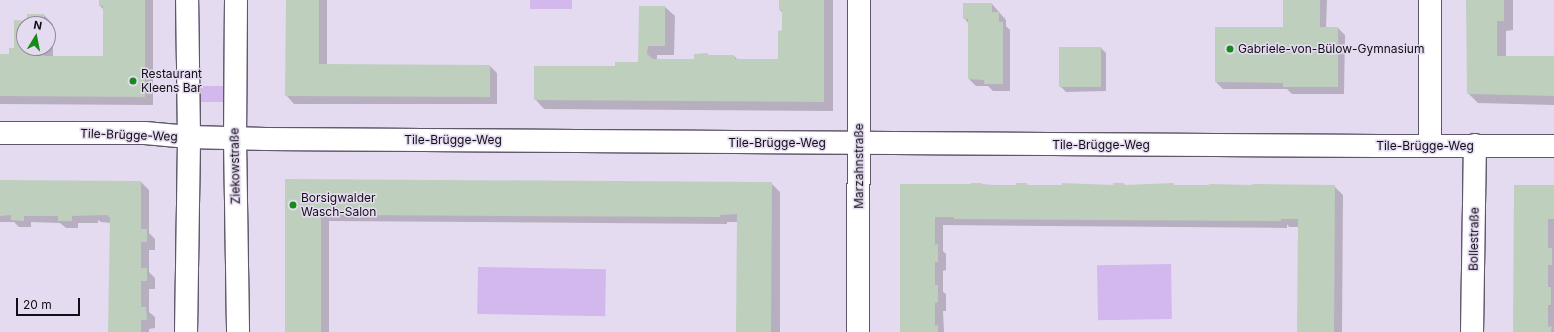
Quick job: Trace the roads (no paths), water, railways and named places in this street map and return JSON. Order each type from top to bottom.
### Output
[{"type":"street","points":[[186,332],[189,137],[188,0]]},
{"type":"street","name":"Ziekowstraße","points":[[236,0],[235,138],[238,332]]},
{"type":"street","name":"Marzahnstraße","points":[[858,332],[859,0]]},
{"type":"street","points":[[1430,0],[1430,146]]},
{"type":"street","name":"Tile-Brügge-Weg","points":[[0,133],[145,133],[189,137],[235,138],[859,143],[1554,146]]},
{"type":"street","name":"Bollestraße","points":[[1472,332],[1475,146]]},
{"type":"place","name":"Gabriele-von-Bülow-Gymnasium","points":[[1230,49]]},
{"type":"place","name":"Restaurant Kleens Bar","points":[[133,81]]},
{"type":"place","name":"Borsigwalder Wasch-Salon","points":[[293,205]]}]
